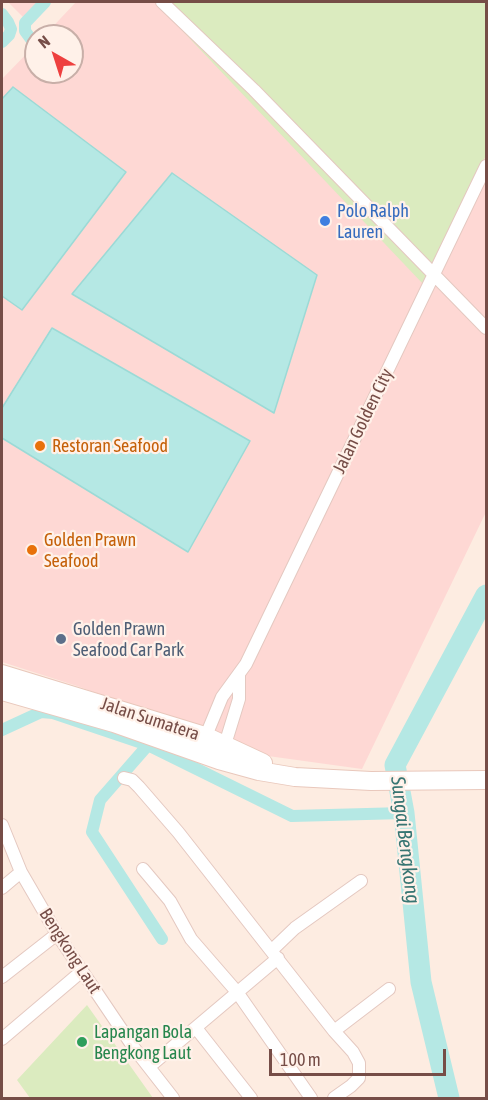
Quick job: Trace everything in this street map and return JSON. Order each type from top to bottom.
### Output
[{"type":"main road","name":"Jalan Sumatera","points":[[2,674],[295,777],[371,781],[486,780]]},
{"type":"main road","name":"Jalan Sumatera","points":[[2,691],[202,745]]},
{"type":"street","points":[[162,2],[254,90],[486,328]]},
{"type":"street","name":"Jalan Golden City","points":[[202,745],[222,697],[239,676],[486,166]]},
{"type":"street","name":"Jalan Golden City","points":[[222,753],[238,699],[239,676]]},
{"type":"street","points":[[124,778],[132,780],[178,832],[352,1052],[359,1063],[359,1078],[334,1098]]},
{"type":"street","name":"Bengkong Laut","points":[[2,825],[21,872],[57,934],[173,1098]]},
{"type":"street","points":[[142,869],[170,901],[191,939],[237,992],[311,1098]]},
{"type":"street","points":[[2,888],[21,872]]},
{"type":"street","points":[[149,1067],[237,992],[275,954],[295,928],[361,881]]},
{"type":"street","points":[[2,977],[57,934]]},
{"type":"street","points":[[2,1039],[82,971]]},
{"type":"street","points":[[334,1031],[389,989]]},
{"type":"street","points":[[196,1028],[251,1098]]},
{"type":"shaded area","points":[[8,2],[41,2],[24,18]]},
{"type":"shaded area","points":[[76,2],[486,2],[486,512],[362,769],[268,756],[77,686],[2,662],[2,79],[24,56],[24,84],[84,84],[84,24],[55,24]]},
{"type":"green space","points":[[155,2],[486,2],[486,155],[424,285]]},
{"type":"green space","name":"Lapangan Bola Bengkong Laut","points":[[87,1005],[153,1098],[30,1098],[17,1080]]},
{"type":"water","points":[[13,87],[126,172],[22,310],[2,296],[2,99]]},
{"type":"water","points":[[172,173],[317,275],[274,413],[72,294]]},
{"type":"water","points":[[52,328],[250,441],[188,552],[2,438],[2,408]]},
{"type":"waterway","points":[[25,24],[45,2]]},
{"type":"waterway","points":[[2,14],[11,29],[2,42]]},
{"type":"waterway","name":"Sungai Bengkong","points":[[449,1098],[421,982],[404,813],[395,765],[486,595]]},
{"type":"waterway","points":[[2,730],[41,712],[53,713],[148,745]]},
{"type":"waterway","points":[[162,939],[92,832],[100,800],[148,745],[292,816],[404,813]]},
{"type":"place","name":"Polo Ralph Lauren","points":[[325,221]]},
{"type":"place","name":"Restoran Seafood","points":[[40,446]]},
{"type":"place","name":"Golden Prawn Seafood","points":[[32,550]]},
{"type":"place","name":"Golden Prawn Seafood Car Park","points":[[61,639]]},
{"type":"place","name":"Lapangan Bola Bengkong Laut","points":[[82,1042]]}]
